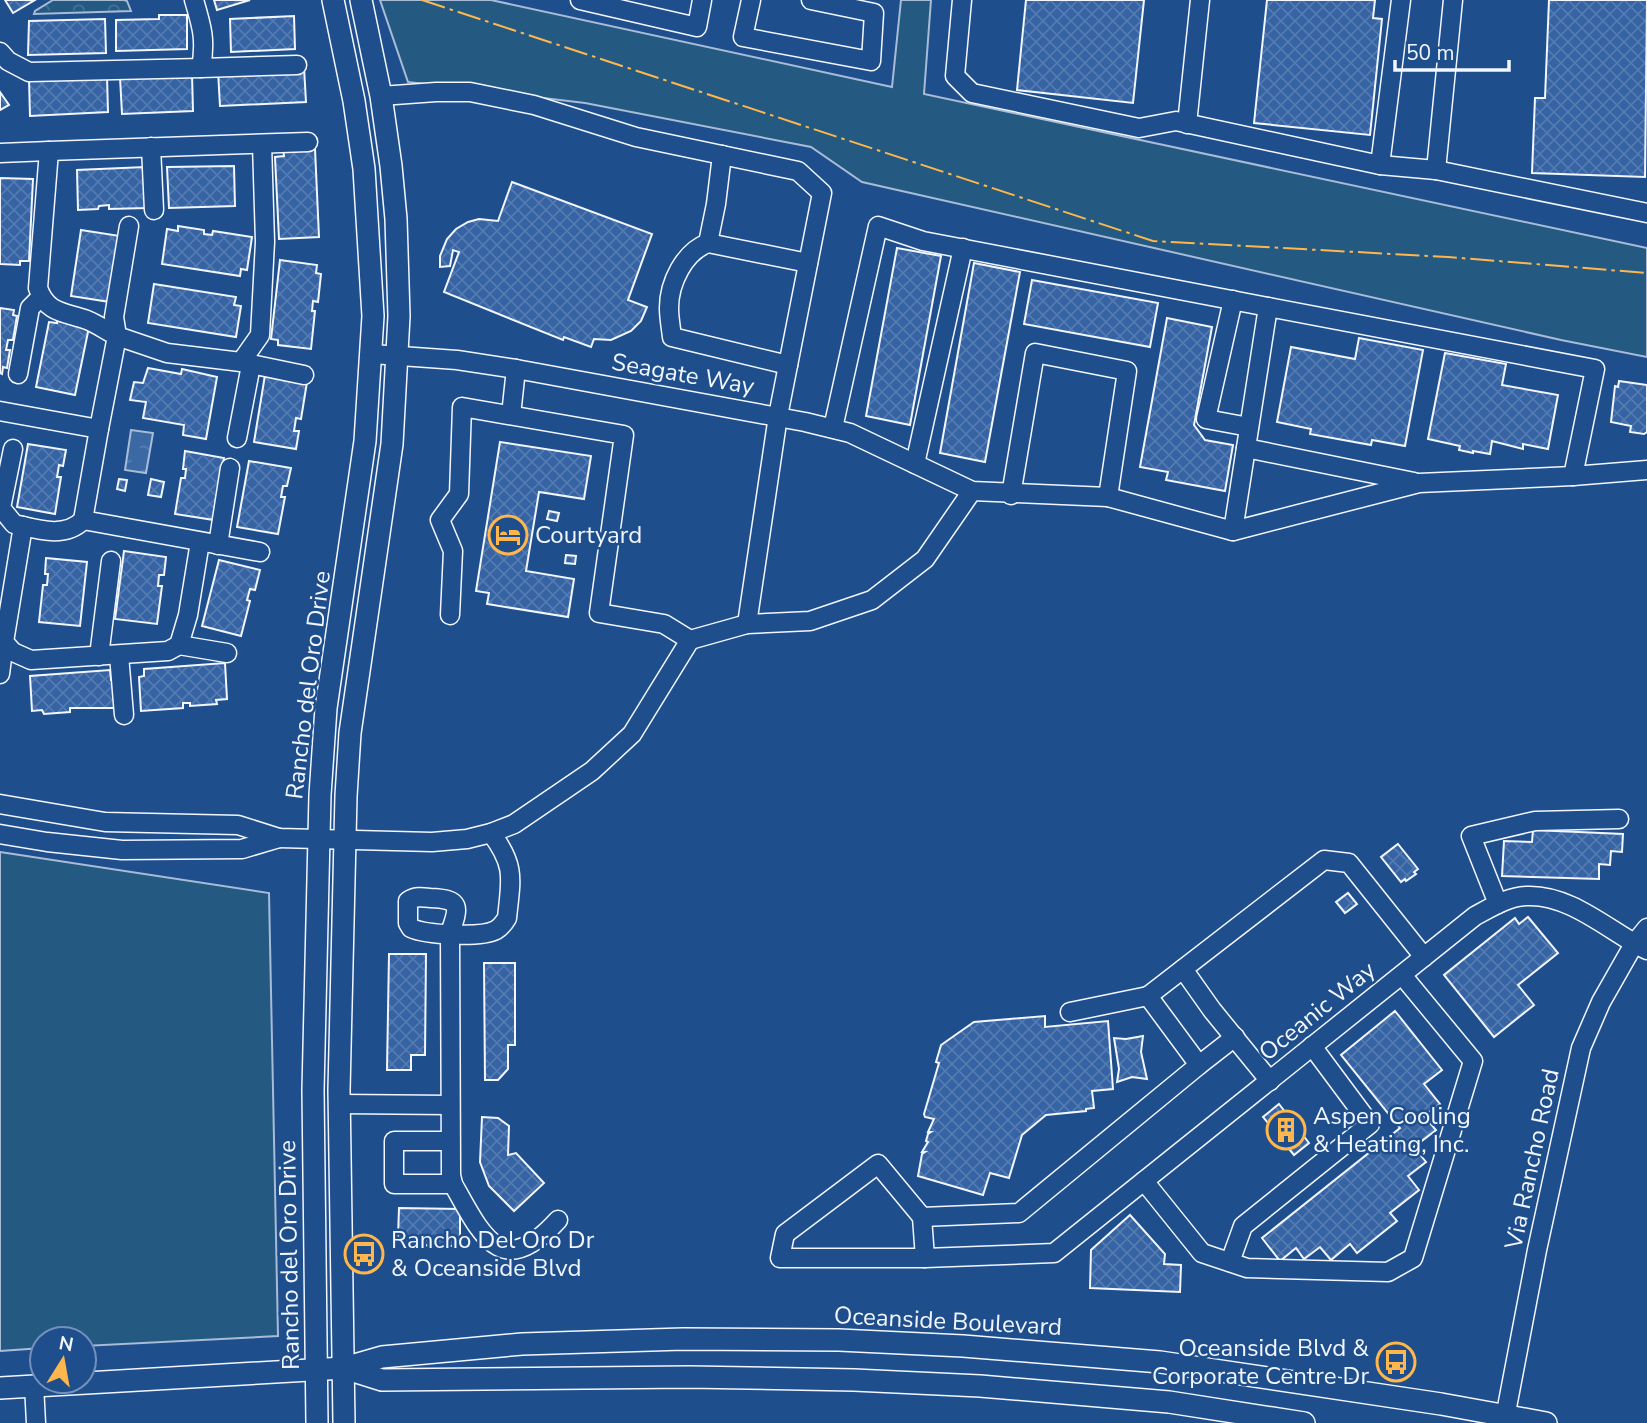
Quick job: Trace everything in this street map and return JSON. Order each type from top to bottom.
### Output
[{"type":"main road","name":"Rancho del Oro Drive","points":[[317,1423],[313,1090],[318,840],[326,708],[365,441],[373,316],[364,169],[354,101],[333,0]]},
{"type":"main road","name":"Rancho del Oro Drive","points":[[344,1423],[340,1104],[350,733],[393,444],[398,355],[396,219],[381,96],[361,0]]},
{"type":"main road","name":"Oceanside Boulevard","points":[[98,1381],[344,1368],[382,1357],[522,1344],[683,1339],[853,1341],[963,1346],[1160,1362],[1428,1402],[1505,1419],[1546,1423]]},
{"type":"main road","name":"Oceanside Boulevard","points":[[344,1368],[382,1380],[689,1377],[854,1380],[979,1386],[1169,1402],[1304,1423]]},
{"type":"main road","name":"Oceanside Boulevard","points":[[0,1388],[28,1386]]},
{"type":"street","points":[[194,0],[204,33],[205,47],[201,68]]},
{"type":"street","points":[[580,0],[697,27],[702,0]]},
{"type":"street","points":[[751,0],[743,37],[871,61],[875,7],[811,0]]},
{"type":"street","points":[[962,0],[954,76],[972,93],[1139,128],[1175,121],[1380,165],[1436,170],[1647,213]]},
{"type":"street","points":[[1187,124],[1200,0]]},
{"type":"street","points":[[1380,165],[1401,0]]},
{"type":"street","points":[[1436,170],[1453,0]]},
{"type":"street","points":[[0,52],[8,61],[29,72],[297,65]]},
{"type":"street","points":[[381,96],[470,92],[534,105],[636,137],[798,171],[822,193],[778,416],[747,624]]},
{"type":"street","points":[[0,153],[309,142]]},
{"type":"street","points":[[237,438],[246,364],[260,335],[265,242],[262,144]]},
{"type":"street","points":[[151,147],[154,209]]},
{"type":"street","points":[[49,151],[38,288],[41,297],[54,310],[166,353],[304,375]]},
{"type":"street","points":[[708,243],[722,155]]},
{"type":"street","points":[[13,449],[1,508],[13,524],[57,532],[76,527],[83,520],[117,336],[114,317],[129,226]]},
{"type":"street","points":[[833,428],[878,226],[923,241],[1595,369],[1573,476]]},
{"type":"street","points":[[788,365],[672,337],[669,305],[678,272],[695,247],[708,243],[808,263]]},
{"type":"street","points":[[915,464],[963,248]]},
{"type":"street","points":[[18,374],[30,308],[41,297]]},
{"type":"street","points":[[1233,300],[1206,419],[1249,427]]},
{"type":"street","points":[[1268,307],[1233,531],[1419,483],[1647,470]]},
{"type":"street","points":[[1011,495],[1035,353],[1127,371],[1108,498]]},
{"type":"street","name":"Seagate Way","points":[[372,354],[457,360],[516,369],[778,416],[850,433],[972,491],[1108,498],[1233,531]]},
{"type":"street","points":[[511,415],[516,369]]},
{"type":"street","points":[[450,615],[453,551],[440,520],[459,494],[462,407],[624,435],[599,613],[664,624],[690,640]]},
{"type":"street","points":[[0,411],[99,429]]},
{"type":"street","points":[[1246,448],[1419,483]]},
{"type":"street","points":[[179,645],[230,468]]},
{"type":"street","points":[[0,804],[105,822],[238,825],[279,838],[432,842],[467,839],[491,833],[514,824],[592,771],[632,734],[690,640],[747,624],[810,621],[872,600],[925,559],[972,491]]},
{"type":"street","points":[[83,520],[260,552]]},
{"type":"street","points":[[0,674],[4,630],[23,526]]},
{"type":"street","points":[[99,656],[111,561]]},
{"type":"street","points":[[4,630],[13,652],[31,660],[168,651],[179,645],[227,653]]},
{"type":"street","points":[[119,654],[124,715]]},
{"type":"street","points":[[1498,904],[1471,836],[1535,821],[1619,819]]},
{"type":"street","points":[[491,833],[505,851],[510,866],[507,918],[504,925],[494,931],[482,934],[450,933],[450,1141],[453,1184],[486,1239],[499,1248],[517,1251],[530,1245],[543,1237],[558,1220]]},
{"type":"street","points":[[0,834],[122,850],[242,849],[279,838]]},
{"type":"street","points":[[1069,1012],[1148,996],[1324,860],[1349,863],[1424,957]]},
{"type":"street","name":"Oceanic Way","points":[[925,1258],[1054,1253],[1475,916],[1498,904],[1526,896],[1559,901],[1641,947]]},
{"type":"street","name":"Via Rancho Road","points":[[1505,1419],[1537,1250],[1581,1048],[1601,1002],[1641,947],[1647,928]]},
{"type":"street","points":[[1183,969],[1212,1010],[1270,1081]]},
{"type":"street","points":[[1144,1181],[1202,1253],[1247,1268],[1388,1272],[1413,1258],[1473,1061],[1402,975]]},
{"type":"street","points":[[1148,996],[1199,1065]]},
{"type":"street","points":[[922,1217],[1019,1213],[1235,1037]]},
{"type":"street","points":[[1230,1262],[1243,1226],[1370,1124],[1312,1046]]},
{"type":"street","points":[[340,1104],[450,1105]]},
{"type":"street","points":[[450,1141],[394,1141],[394,1184],[453,1184]]},
{"type":"street","points":[[878,1164],[922,1217],[925,1258],[780,1258],[785,1234],[878,1164]]},
{"type":"street","points":[[35,1395],[36,1423]]},
{"type":"green space","points":[[53,0],[124,0],[131,11],[34,14]]},
{"type":"green space","points":[[380,0],[491,0],[892,87],[901,0],[931,0],[924,94],[1647,248],[1647,357],[1561,340],[862,182],[811,147],[585,103],[408,82]]},
{"type":"green space","points":[[0,852],[269,893],[278,1336],[98,1345],[98,1325],[28,1325],[28,1349],[0,1351]]},
{"type":"water","points":[[131,430],[153,433],[146,473],[125,470]]},
{"type":"building","points":[[5,0],[35,0],[13,13]]},
{"type":"building","points":[[214,0],[250,0],[217,10]]},
{"type":"building","points":[[1026,0],[1144,0],[1133,103],[1017,90]]},
{"type":"building","points":[[1267,0],[1375,0],[1373,18],[1382,19],[1370,135],[1254,123]]},
{"type":"building","points":[[1549,0],[1647,0],[1645,177],[1532,173],[1535,98],[1545,98]]},
{"type":"building","points":[[159,15],[187,15],[187,49],[116,51],[116,20],[159,19]]},
{"type":"building","points":[[294,16],[295,49],[231,52],[230,19]]},
{"type":"building","points":[[105,19],[106,53],[28,55],[29,21]]},
{"type":"building","points":[[304,67],[306,102],[220,106],[218,71]]},
{"type":"building","points":[[192,74],[193,111],[122,114],[120,77]]},
{"type":"building","points":[[107,76],[108,112],[30,116],[29,79]]},
{"type":"building","points":[[0,92],[9,105],[0,110]]},
{"type":"building","points":[[315,149],[319,237],[279,239],[275,157],[284,156],[283,150]]},
{"type":"building","points":[[234,166],[235,206],[169,208],[167,167]]},
{"type":"building","points":[[145,167],[146,208],[109,209],[109,205],[99,206],[98,209],[78,210],[77,170]]},
{"type":"building","points":[[0,178],[33,179],[29,261],[20,261],[20,265],[0,264]]},
{"type":"building","points":[[512,182],[652,234],[628,300],[647,307],[641,321],[631,331],[611,340],[594,339],[591,347],[564,337],[563,340],[444,292],[459,252],[453,250],[450,266],[440,267],[440,256],[447,239],[456,229],[468,222],[479,219],[498,221]]},
{"type":"building","points":[[178,226],[204,230],[204,234],[212,235],[213,231],[252,237],[247,270],[241,269],[240,276],[162,264],[167,229],[178,231]]},
{"type":"building","points":[[81,230],[120,236],[110,302],[71,296]]},
{"type":"building","points":[[897,248],[941,256],[910,425],[866,416]]},
{"type":"building","points":[[280,260],[317,265],[316,273],[321,274],[318,302],[313,301],[312,311],[315,311],[311,349],[278,345],[278,340],[271,339]]},
{"type":"building","points":[[974,263],[1020,272],[985,462],[940,453]]},
{"type":"building","points":[[1032,280],[1158,303],[1150,347],[1024,324]]},
{"type":"building","points":[[154,284],[236,297],[234,305],[241,306],[236,337],[148,323]]},
{"type":"building","points":[[0,308],[14,310],[13,315],[17,316],[13,340],[8,340],[6,350],[10,350],[7,368],[3,367],[2,374],[0,373]]},
{"type":"building","points":[[1167,318],[1212,327],[1194,425],[1205,440],[1233,445],[1225,491],[1166,480],[1168,472],[1140,467]]},
{"type":"building","points":[[49,322],[89,327],[75,395],[36,387]]},
{"type":"building","points":[[1359,338],[1423,350],[1405,446],[1372,440],[1371,445],[1310,434],[1311,429],[1277,422],[1291,347],[1355,359]]},
{"type":"building","points":[[1445,353],[1506,364],[1502,385],[1558,395],[1548,449],[1523,444],[1523,449],[1492,441],[1490,454],[1473,453],[1459,450],[1460,446],[1428,439]]},
{"type":"building","points":[[148,368],[181,374],[182,369],[217,377],[206,439],[183,435],[184,425],[143,418],[146,402],[130,400],[134,382],[143,383]]},
{"type":"building","points":[[265,375],[307,382],[301,419],[296,418],[294,431],[299,431],[296,449],[254,442]]},
{"type":"building","points":[[1619,381],[1647,385],[1647,432],[1644,434],[1630,432],[1631,426],[1611,422],[1615,386],[1618,387]]},
{"type":"building","name":"Courtyard","points":[[500,442],[591,456],[584,499],[539,492],[526,571],[574,579],[568,617],[487,604],[489,593],[476,591]]},
{"type":"building","points":[[28,444],[66,450],[63,466],[59,465],[57,477],[61,477],[55,514],[17,507]]},
{"type":"building","points":[[185,451],[224,458],[214,520],[175,514],[181,478],[185,478]]},
{"type":"building","points":[[249,461],[291,468],[287,486],[283,486],[281,497],[285,497],[278,534],[237,527]]},
{"type":"building","points":[[119,479],[127,480],[125,491],[117,489]]},
{"type":"building","points":[[151,479],[164,482],[161,497],[148,495]]},
{"type":"building","points":[[549,511],[559,513],[557,521],[547,519]]},
{"type":"building","points":[[124,551],[166,557],[164,575],[159,575],[158,586],[162,586],[157,624],[115,619]]},
{"type":"building","points":[[566,555],[576,556],[575,564],[565,563]]},
{"type":"building","points":[[46,558],[87,562],[80,626],[39,622],[43,585],[47,585]]},
{"type":"building","points":[[219,560],[260,570],[255,590],[250,589],[247,600],[250,601],[241,636],[202,626]]},
{"type":"building","points":[[225,663],[227,699],[216,700],[217,704],[190,706],[190,703],[183,703],[183,708],[141,711],[139,677],[144,676],[144,669]]},
{"type":"building","points":[[110,670],[111,680],[114,680],[116,708],[70,708],[70,712],[44,714],[42,710],[32,711],[30,676]]},
{"type":"building","points":[[1533,830],[1623,834],[1622,852],[1611,851],[1610,865],[1599,864],[1599,879],[1502,876],[1504,841],[1532,842]]},
{"type":"building","points":[[1398,844],[1418,869],[1414,872],[1416,874],[1401,882],[1381,857]]},
{"type":"building","points":[[1348,893],[1357,904],[1345,913],[1336,902]]},
{"type":"building","points":[[1528,917],[1558,953],[1518,985],[1534,1005],[1494,1037],[1444,975],[1515,918],[1519,924]]},
{"type":"building","points":[[389,954],[426,954],[425,1055],[411,1055],[411,1070],[387,1070]]},
{"type":"building","points":[[484,963],[515,963],[515,1045],[508,1045],[508,1069],[498,1080],[485,1080]]},
{"type":"building","points":[[1395,1011],[1442,1070],[1424,1084],[1440,1104],[1424,1116],[1436,1130],[1414,1147],[1426,1162],[1408,1176],[1419,1190],[1390,1213],[1397,1221],[1357,1253],[1350,1244],[1331,1260],[1320,1247],[1304,1259],[1296,1248],[1280,1261],[1262,1238],[1400,1128],[1341,1055]]},
{"type":"building","points":[[1045,1016],[1045,1027],[1108,1021],[1113,1089],[1092,1091],[1094,1108],[1046,1115],[1022,1135],[1009,1178],[990,1173],[983,1195],[918,1176],[922,1154],[925,1152],[922,1152],[928,1142],[928,1134],[931,1132],[928,1132],[934,1119],[925,1117],[924,1114],[939,1063],[936,1062],[941,1045],[974,1022]]},
{"type":"building","points":[[1143,1036],[1141,1052],[1147,1079],[1132,1077],[1117,1082],[1119,1069],[1114,1038]]},
{"type":"building","name":"Aspen Cooling & Heating, Inc.","points":[[1279,1104],[1309,1143],[1294,1155],[1263,1117]]},
{"type":"building","points":[[482,1117],[498,1118],[509,1126],[508,1155],[516,1153],[544,1183],[514,1211],[489,1186],[480,1162]]},
{"type":"building","points":[[399,1208],[460,1209],[460,1246],[407,1245],[398,1237]]},
{"type":"building","points":[[1130,1215],[1165,1254],[1164,1264],[1181,1265],[1180,1292],[1090,1288],[1091,1250]]},
{"type":"power","points":[[422,0],[1153,241],[1448,257],[1647,273]]},
{"type":"place","name":"Courtyard","points":[[508,535]]},
{"type":"place","name":"Aspen Cooling & Heating, Inc.","points":[[1286,1130]]},
{"type":"place","name":"Rancho Del Oro Dr & Oceanside Blvd","points":[[364,1254]]},
{"type":"place","name":"Oceanside Blvd & Corporate Centre Dr","points":[[1396,1362]]}]
